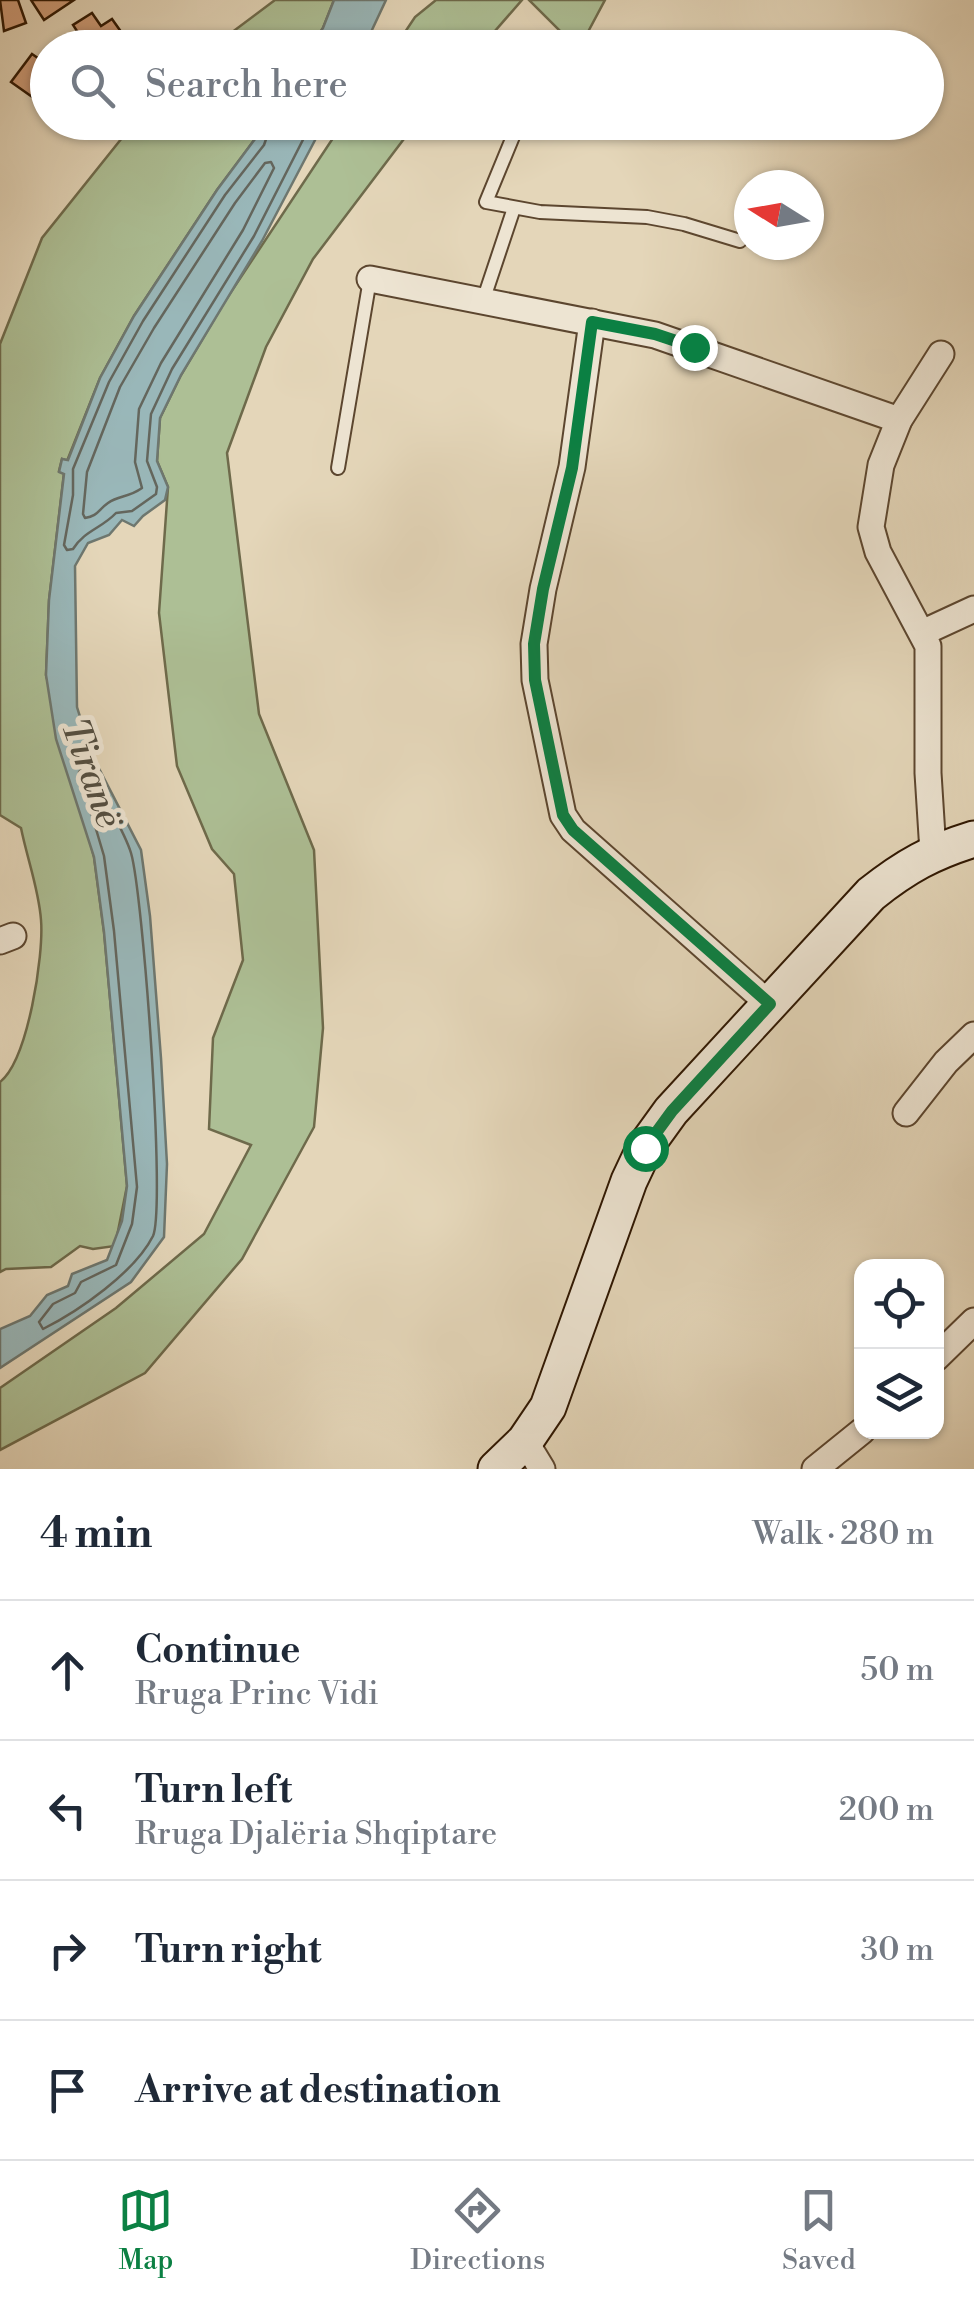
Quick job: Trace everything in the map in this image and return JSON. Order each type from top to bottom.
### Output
[{"type":"street","points":[[370,279],[655,334],[900,420]]},
{"type":"street","points":[[592,322],[572,468],[534,644],[535,680],[563,815],[573,830],[770,1004]]},
{"type":"street","points":[[933,852],[928,773],[928,646],[878,552],[871,527],[880,464],[900,420],[941,354]]},
{"type":"street","points":[[922,633],[974,609]]},
{"type":"street","points":[[496,1469],[534,1455],[629,1181],[645,1148],[672,1111],[871,894],[933,852],[974,839]]},
{"type":"street","points":[[906,1114],[946,1062],[974,1036]]},
{"type":"street","points":[[944,1350],[974,1321]]},
{"type":"street","points":[[815,1469],[854,1437]]},
{"type":"lane","points":[[512,140],[486,202],[572,214],[647,217],[734,239]]},
{"type":"lane","points":[[483,301],[514,208]]},
{"type":"lane","points":[[338,468],[370,279]]},
{"type":"green space","points":[[275,0],[334,0],[322,30],[235,30]]},
{"type":"green space","points":[[436,0],[522,0],[496,30],[406,30]]},
{"type":"green space","points":[[529,0],[605,0],[589,30],[559,30]]},
{"type":"green space","points":[[120,140],[254,140],[134,316],[100,378],[67,461],[62,459],[59,471],[64,473],[49,600],[46,675],[94,857],[127,1186],[115,1246],[80,1246],[51,1267],[0,1272],[0,1082],[19,1052],[26,1030],[37,981],[41,920],[21,828],[0,815],[0,344],[42,238]]},
{"type":"green space","points":[[332,140],[403,140],[313,259],[266,347],[227,453],[259,714],[314,850],[323,1028],[314,1127],[242,1259],[145,1373],[0,1450],[0,1388],[116,1308],[204,1234],[251,1145],[209,1129],[213,1038],[243,960],[234,874],[212,849],[177,766],[159,613],[168,487],[157,461],[160,418],[225,301]]},
{"type":"water","points":[[334,0],[386,0],[372,30],[323,28]]},
{"type":"water","name":"Tiranë","points":[[254,140],[315,140],[160,418],[157,461],[168,487],[165,500],[134,526],[122,520],[109,535],[88,543],[75,566],[77,707],[92,755],[141,850],[150,916],[167,1164],[164,1237],[131,1282],[0,1368],[0,1329],[30,1316],[47,1295],[68,1286],[72,1274],[107,1260],[122,1221],[127,1186],[94,857],[56,739],[46,675],[49,600],[64,474],[59,472],[62,459],[68,460],[100,378],[134,316]]},
{"type":"building","points":[[0,0],[18,0],[26,23],[4,31]]},
{"type":"building","points":[[31,0],[74,0],[44,20]]},
{"type":"building","points":[[92,13],[101,26],[112,19],[120,30],[76,30],[73,25]]},
{"type":"building","points":[[30,57],[30,95],[11,82]]},
{"type":"route","points":[[645,1148],[672,1111],[770,1004],[573,830],[563,815],[535,680],[534,644],[572,468],[592,322],[655,334],[694,347]]}]
